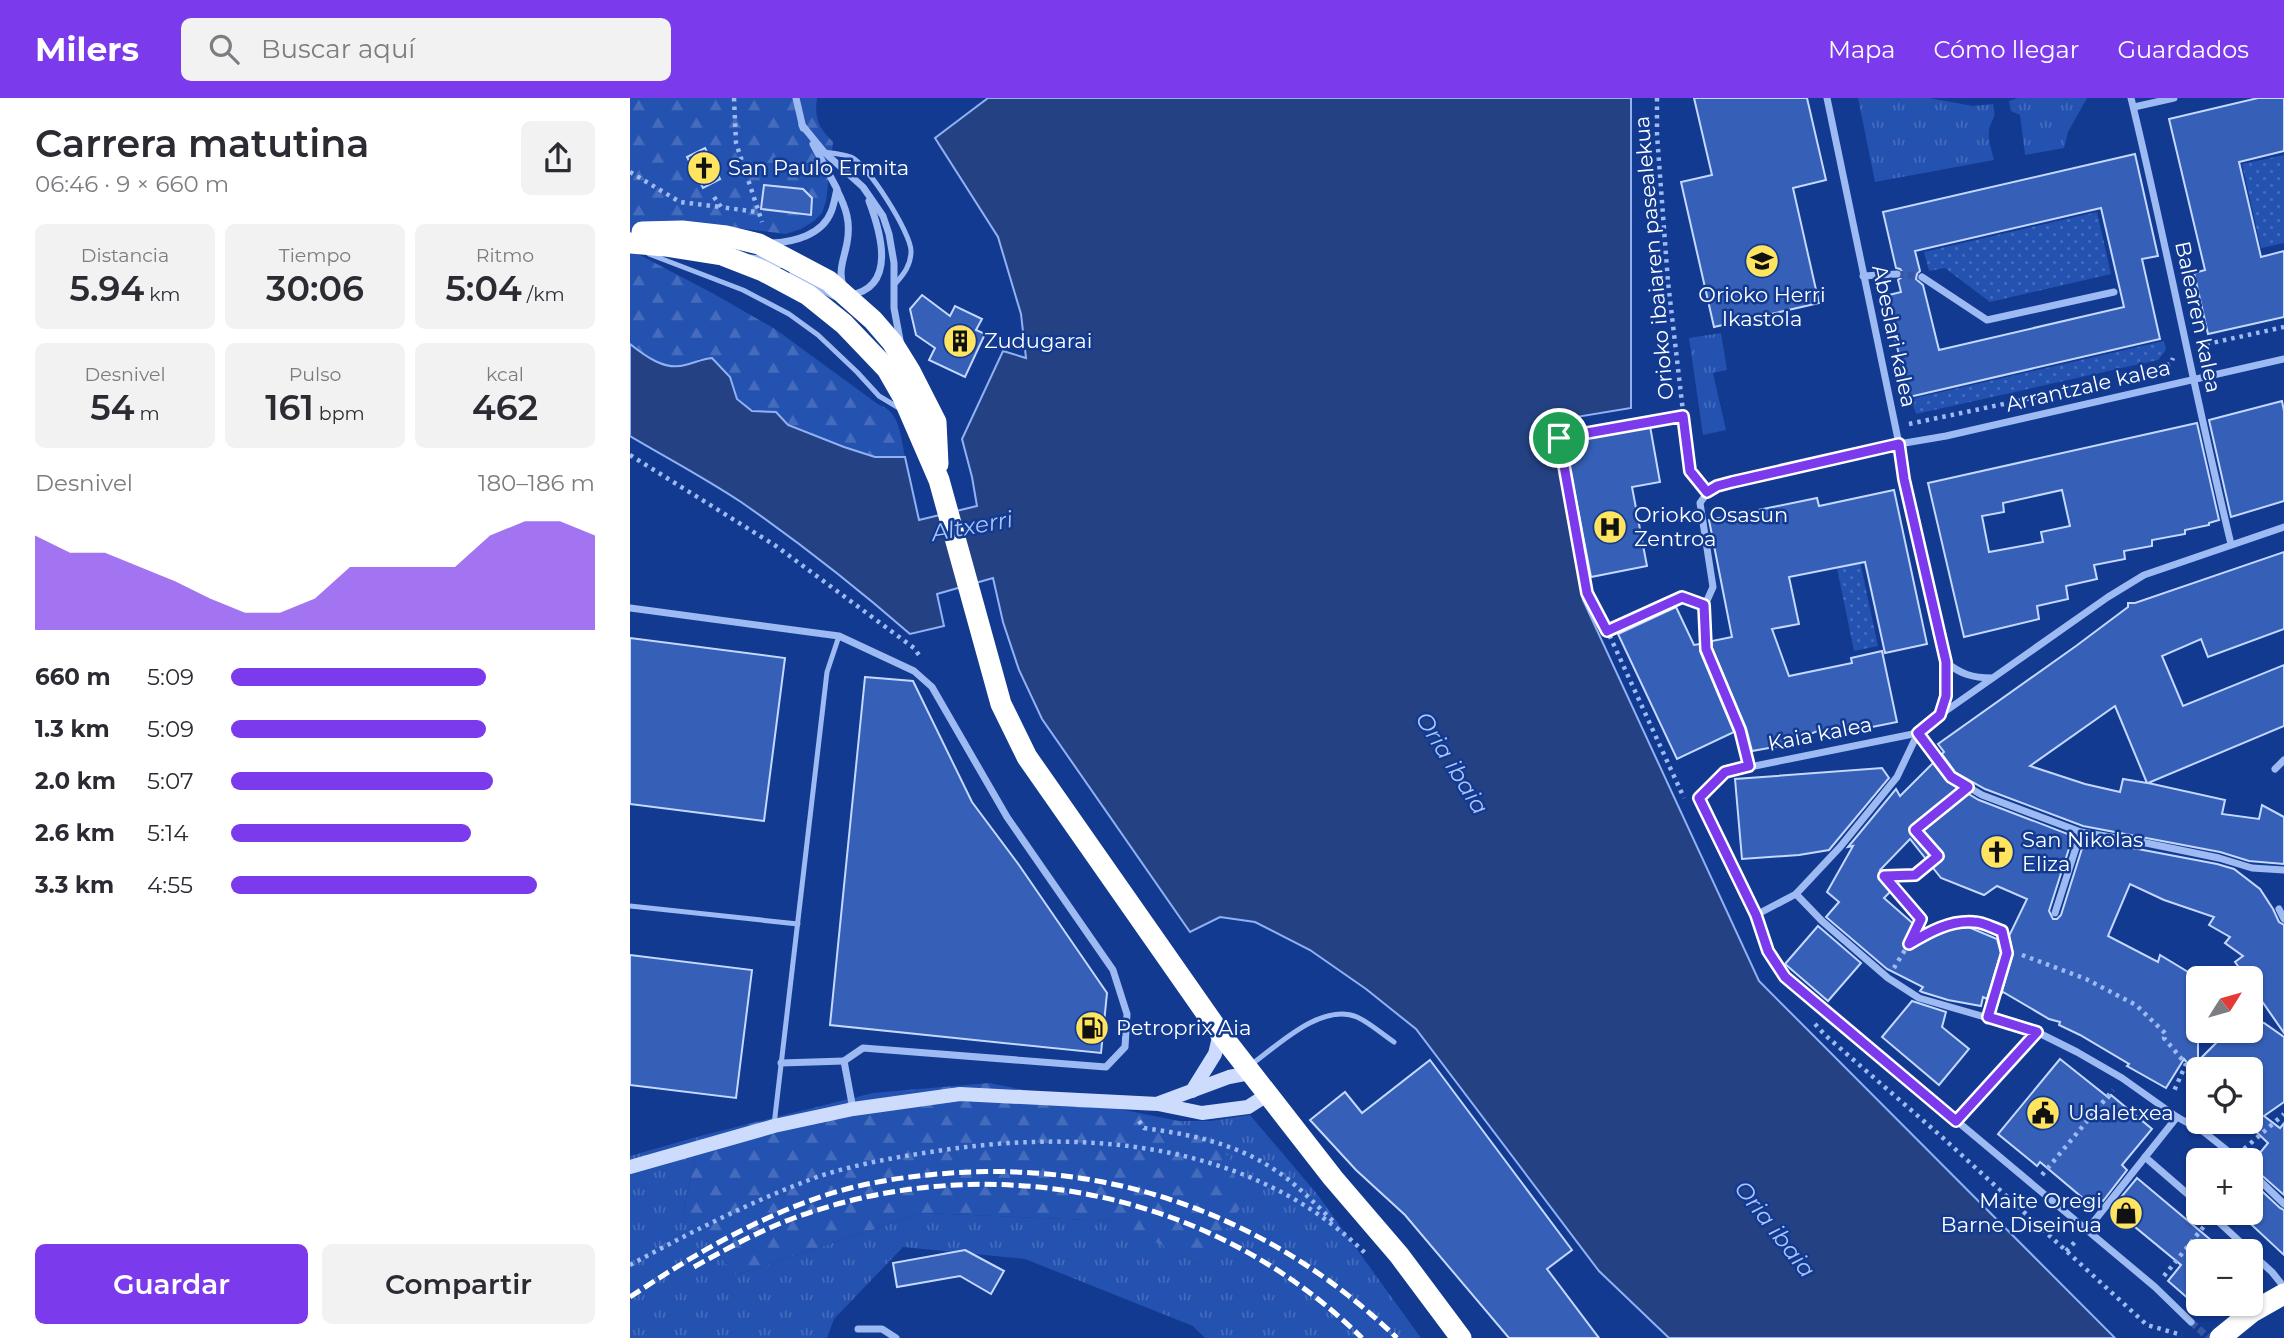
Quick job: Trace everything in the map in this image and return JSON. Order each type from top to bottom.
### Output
[{"type":"highway","points":[[630,232],[682,231],[765,243],[829,281],[850,306],[873,320],[892,342],[910,370],[936,422],[939,480]]},
{"type":"highway","points":[[630,245],[665,246],[722,255],[763,271],[808,295],[844,324],[879,359],[892,378],[939,480],[1001,704],[1027,757],[1248,1071],[1333,1178],[1399,1255],[1461,1338]]},
{"type":"highway","points":[[2220,1338],[2252,1312],[2284,1294]]},
{"type":"street","points":[[796,98],[802,125],[848,211],[848,241],[840,267],[840,277],[850,306]]},
{"type":"street","name":"Abeslari kalea","points":[[1827,98],[1904,479],[1946,662],[1946,696],[1940,715]]},
{"type":"street","name":"Balearen kalea","points":[[2131,98],[2231,544]]},
{"type":"street","points":[[2134,107],[2174,98]]},
{"type":"street","points":[[802,125],[824,152],[863,187],[883,216],[889,234],[898,332],[910,370]]},
{"type":"street","points":[[850,306],[876,279],[882,265],[880,237],[863,187]]},
{"type":"street","points":[[765,243],[787,242],[818,229],[831,215],[837,189]]},
{"type":"street","points":[[722,255],[761,259],[782,267],[850,306]]},
{"type":"street","points":[[1863,276],[1897,274]]},
{"type":"street","points":[[1922,277],[1987,320],[2114,292]]},
{"type":"street","points":[[859,327],[879,359]]},
{"type":"street","name":"Arrantzale kalea","points":[[1707,492],[1732,482],[2284,359]]},
{"type":"street","points":[[1707,492],[1700,503],[1713,587],[1704,605],[1706,649],[1740,730],[1749,766]]},
{"type":"street","points":[[2191,1322],[2155,1287],[1785,977],[1768,951],[1756,915],[1796,894],[1840,847],[1897,777],[1918,733],[1940,715],[2108,597],[2144,575],[2284,527]]},
{"type":"street","points":[[630,608],[839,636],[914,671],[932,687],[1007,817],[1112,970],[1127,1014],[1125,1047],[1106,1067],[863,1048],[844,1060],[782,1063]]},
{"type":"street","points":[[1946,662],[1958,672],[1977,678],[1992,678]]},
{"type":"street","points":[[1918,733],[1951,777],[1982,795],[2081,832],[2154,844],[2252,868],[2284,870]]},
{"type":"street","name":"Kaia kalea","points":[[1756,915],[1699,798],[1725,772],[1918,733]]},
{"type":"street","points":[[2275,769],[2284,761]]},
{"type":"street","points":[[2055,913],[2081,832]]},
{"type":"street","points":[[1796,894],[1822,921],[1888,978],[1919,998],[2037,1032],[2122,1079],[2224,1148]]},
{"type":"street","points":[[2279,909],[2284,919]]},
{"type":"street","points":[[1977,922],[2002,931],[2007,953],[1988,1019]]},
{"type":"street","points":[[1191,1091],[1215,1054],[1220,1033]]},
{"type":"street","points":[[844,1060],[853,1109]]},
{"type":"street","points":[[1158,1104],[1248,1071]]},
{"type":"street","points":[[630,1167],[774,1126],[853,1109],[960,1094],[1158,1104],[1202,1113],[1248,1107],[1267,1095]]},
{"type":"street","points":[[2087,1230],[2177,1117]]},
{"type":"street","points":[[2146,1157],[2186,1192]]},
{"type":"street","points":[[2263,1184],[2284,1204]]},
{"type":"street","points":[[2223,1225],[2237,1239]]},
{"type":"street","points":[[2263,1263],[2284,1287]]},
{"type":"street","points":[[858,1329],[882,1329],[896,1338]]},
{"type":"lane","points":[[824,152],[852,157],[880,187],[899,221],[912,249],[908,269],[895,284]]},
{"type":"lane","points":[[630,245],[743,290],[789,314],[818,335],[878,396],[909,413]]},
{"type":"lane","points":[[774,1126],[827,672],[839,636]]},
{"type":"lane","points":[[630,906],[798,924]]},
{"type":"lane","points":[[1248,1071],[1316,1019],[1336,1013],[1356,1017],[1394,1042]]},
{"type":"path","points":[[734,98],[736,143],[765,243]]},
{"type":"path","name":"Orioko ibaiaren pasealekua","points":[[1657,98],[1657,135],[1668,282],[1683,416],[1690,471],[1707,492]]},
{"type":"path","points":[[630,172],[680,202],[757,212]]},
{"type":"path","points":[[714,197],[721,207]]},
{"type":"path","points":[[2157,372],[2171,363],[2175,353],[2188,348],[2284,327]]},
{"type":"path","points":[[1895,427],[2065,391]]},
{"type":"path","points":[[1683,416],[1559,438],[1587,593],[1687,803]]},
{"type":"path","points":[[630,456],[776,546],[914,648],[922,659],[914,671]]},
{"type":"path","points":[[1607,631],[1682,597],[1704,605]]},
{"type":"path","points":[[1888,978],[1921,919],[1884,876],[1915,875],[1938,856],[1915,830],[1968,787]]},
{"type":"path","points":[[1909,944],[1930,931],[1956,923],[1977,922]]},
{"type":"path","points":[[2007,953],[2027,956],[2086,979],[2136,1005],[2166,1034],[2165,1038],[2186,1065],[2174,1091]]},
{"type":"path","points":[[1808,1016],[1825,1035],[1942,1137],[2147,1325],[2186,1335]]},
{"type":"path","points":[[1956,1121],[2037,1032]]},
{"type":"path","points":[[2033,1185],[2122,1079]]},
{"type":"path","points":[[2248,1148],[2284,1114]]},
{"type":"path","points":[[1136,1118],[1144,1128],[1221,1143],[1270,1166],[1297,1187],[1373,1260]]},
{"type":"path","points":[[630,1265],[701,1227],[820,1177],[887,1159],[983,1144],[1057,1142],[1126,1145],[1188,1155],[1243,1173],[1294,1200],[1345,1233]]},
{"type":"path","points":[[2155,1287],[2203,1225]]},
{"type":"green space","points":[[630,98],[817,98],[816,112],[819,123],[833,142],[826,201],[822,213],[814,221],[786,234],[737,228],[636,253],[775,329],[886,408],[898,426],[905,457],[875,457],[788,425],[776,412],[744,406],[730,377],[699,359],[685,366],[668,366],[648,357],[630,344]]},
{"type":"green space","points":[[1858,98],[1929,98],[1973,106],[1993,104],[1994,117],[1989,135],[1994,160],[1875,182]]},
{"type":"green space","points":[[2018,98],[2087,98],[2068,132],[2064,148],[2025,155],[2020,115],[2011,111],[2009,101]]},
{"type":"green space","points":[[2284,155],[2284,243],[2261,248],[2242,164]]},
{"type":"green space","points":[[2097,212],[2111,274],[1990,302],[1945,268],[1929,271],[1924,252]]},
{"type":"green space","points":[[1721,333],[1727,370],[1713,373],[1726,430],[1703,435],[1689,338]]},
{"type":"green space","points":[[2164,341],[2166,350],[2158,360],[1916,414],[1911,399]]},
{"type":"green space","points":[[1848,505],[1878,646],[1854,651],[1825,510]]},
{"type":"green space","points":[[989,1083],[1179,1121],[1230,1158],[1242,1205],[1202,1266],[1114,1221],[923,1213],[736,1275],[683,1213],[700,1136],[873,1093]]},
{"type":"green space","points":[[1250,1115],[1317,1194],[1421,1338],[1205,1338],[1193,1326],[1025,1259],[903,1247],[834,1319],[827,1338],[630,1338],[630,1156],[700,1136],[683,1213],[736,1275],[923,1213],[1115,1221],[1202,1266],[1230,1158],[1179,1121],[1210,1121]]},
{"type":"water","points":[[988,98],[1631,98],[1631,408],[1552,421],[1583,600],[1759,981],[2115,1338],[1669,1338],[1599,1271],[1416,1029],[1366,989],[1310,950],[1255,922],[1220,917],[1190,932],[1042,719],[1019,670],[1003,622],[993,578],[937,594],[944,626],[910,634],[827,566],[741,502],[630,436],[630,344],[649,357],[670,366],[712,358],[730,377],[737,399],[752,411],[776,412],[788,425],[875,457],[905,457],[919,520],[977,506],[962,439],[1003,351],[1026,358],[1021,314],[998,237],[935,138]]},
{"type":"building","points":[[1694,98],[1807,98],[1826,180],[1793,188],[1819,303],[1714,327],[1681,182],[1712,175]]},
{"type":"building","points":[[2258,98],[2284,98],[2284,151],[2239,162],[2261,257],[2284,251],[2284,317],[2208,334],[2194,273],[2205,270],[2169,119]]},
{"type":"building","name":"San Paulo Ermita","points":[[705,148],[720,179],[703,188],[687,157]]},
{"type":"building","points":[[2135,154],[2158,256],[2142,259],[2160,339],[1909,397],[1885,296],[1901,292],[1898,280],[1903,273],[1896,268],[1883,212]],"holes":[[[2101,208],[2124,307],[1939,350],[1923,285],[1916,279],[1920,271],[1915,251]]]},
{"type":"building","points":[[764,185],[803,189],[812,198],[811,215],[761,209]]},
{"type":"building","name":"Zudugarai","points":[[922,295],[950,316],[955,306],[982,319],[976,330],[985,334],[965,377],[929,360],[935,348],[916,335],[910,309]]},
{"type":"building","points":[[2282,401],[2284,501],[2231,517],[2209,420]]},
{"type":"building","points":[[2197,423],[2219,520],[2185,530],[2185,534],[2152,540],[2152,546],[2124,551],[2125,559],[2094,565],[2097,579],[2066,586],[2068,599],[2037,606],[2039,619],[1964,637],[1928,483]],"holes":[[[2062,490],[2070,526],[2041,532],[2043,542],[1989,552],[1982,516],[2004,512],[2003,503]]]},
{"type":"building","name":"Orioko Osasun Zentroa","points":[[1650,426],[1660,482],[1632,487],[1647,566],[1591,577],[1565,442]]},
{"type":"building","points":[[1894,490],[1927,644],[1885,653],[1865,562],[1789,577],[1799,624],[1772,629],[1789,676],[1852,663],[1851,658],[1882,651],[1897,722],[1822,737],[1820,730],[1780,746],[1752,751],[1746,728],[1712,648],[1712,641],[1732,637],[1709,520],[1817,498],[1819,506]]},
{"type":"building","points":[[2284,552],[2284,629],[2208,657],[2201,639],[2162,656],[2183,706],[2284,665],[2284,726],[2148,783],[2225,800],[2222,814],[2259,819],[2262,805],[2284,817],[2284,864],[2249,861],[2220,852],[2083,826],[1985,789],[1955,772],[1942,754],[1944,752],[1938,744],[2076,646],[2128,607],[2128,603],[2135,603]],"holes":[[[2115,706],[2147,783],[2123,779],[2120,792],[2030,766]]]},
{"type":"building","points":[[1676,607],[1694,645],[1700,644],[1700,651],[1734,732],[1677,759],[1618,634]]},
{"type":"building","points":[[630,638],[785,658],[764,821],[630,804]]},
{"type":"building","points":[[865,677],[913,681],[972,802],[1107,993],[1101,1053],[830,1025]]},
{"type":"building","points":[[1933,763],[1948,782],[1979,800],[2073,836],[2049,911],[2053,919],[2061,915],[2085,839],[2234,869],[2260,889],[2279,922],[2284,925],[2284,1033],[2263,1003],[2263,966],[2238,966],[2235,962],[2243,956],[2225,943],[2230,937],[2209,925],[2214,917],[2164,900],[2130,884],[2108,936],[2158,962],[2160,955],[2186,971],[2186,1043],[2198,1043],[2198,1057],[2186,1057],[2186,1061],[2184,1059],[2166,1088],[2059,1025],[2060,1022],[2049,1019],[2003,992],[2001,994],[2013,954],[2009,936],[2027,899],[1997,886],[1984,895],[1941,878],[1910,839],[1880,870],[1894,888],[1884,898],[1926,935],[1966,926],[1997,939],[2001,953],[1987,999],[1983,997],[1981,1006],[1920,991],[1923,987],[1887,969],[1826,917],[1839,902],[1827,892],[1853,846],[1848,847],[1896,789],[1900,796]]},
{"type":"building","points":[[1882,768],[1889,778],[1829,850],[1742,859],[1735,779]]},
{"type":"building","points":[[1818,926],[1861,963],[1828,1001],[1785,964]]},
{"type":"building","points":[[630,955],[752,970],[736,1098],[630,1085]]},
{"type":"building","points":[[1912,1001],[1946,1012],[1942,1027],[1969,1049],[1939,1085],[1882,1037]]},
{"type":"building","points":[[2263,1023],[2284,1037],[2284,1102],[2264,1116],[2280,1128],[2284,1123],[2284,1195],[2263,1176],[2263,1149],[2268,1143],[2259,1134],[2263,1134],[2263,1057],[2202,1057],[2216,1043],[2263,1043]]},
{"type":"building","points":[[2060,1059],[2109,1098],[2111,1095],[2152,1129],[2122,1165],[2127,1170],[2103,1201],[2097,1196],[2090,1204],[2040,1162],[2037,1166],[1998,1134]]},
{"type":"building","points":[[1430,1060],[1572,1250],[1547,1269],[1599,1338],[1509,1338],[1405,1215],[1356,1170],[1310,1120],[1345,1092],[1362,1113]]},
{"type":"building","points":[[2137,1178],[2186,1219],[2186,1225],[2193,1225],[2210,1239],[2186,1239],[2186,1297],[2168,1281],[2181,1265],[2112,1208]]},
{"type":"building","points":[[2263,1192],[2284,1210],[2284,1255],[2252,1225],[2263,1225]]},
{"type":"building","points":[[965,1250],[1004,1271],[991,1294],[960,1276],[897,1287],[893,1263]]},
{"type":"tunnel","points":[[1897,274],[1922,277]]},
{"type":"tunnel","points":[[2191,1322],[2209,1338]]},
{"type":"railway","points":[[630,1297],[725,1239],[774,1215],[841,1190],[919,1176],[1014,1172],[1075,1177],[1134,1189],[1192,1207],[1247,1231],[1300,1261],[1350,1297],[1397,1338]]},
{"type":"railway","points":[[694,1267],[781,1223],[869,1196],[944,1186],[1021,1186],[1096,1196],[1168,1216],[1238,1247],[1303,1288],[1362,1338]]},
{"type":"place","name":"San Paulo Ermita","points":[[704,168]]},
{"type":"place","name":"Orioko Herri Ikastola","points":[[1762,261]]},
{"type":"place","name":"Zudugarai","points":[[960,341]]},
{"type":"place","name":"Orioko Osasun Zentroa","points":[[1610,527]]},
{"type":"place","name":"San Nikolas Eliza","points":[[1997,852]]},
{"type":"place","name":"Petroprix Aia","points":[[1092,1028]]},
{"type":"place","name":"Udaletxea","points":[[2043,1113]]},
{"type":"place","name":"Maite Oregi Barne Diseinua","points":[[2126,1213]]},
{"type":"route","points":[[1683,416],[1690,471],[1707,492],[1732,482],[1899,444],[1904,479],[1946,662],[1946,696],[1940,715],[1918,733],[1951,777],[1968,787],[1915,830],[1938,856],[1915,875],[1884,876],[1921,919],[1909,944],[1930,931],[1956,923],[1977,922],[2002,931],[2007,953],[1988,1017],[2037,1032],[1956,1121],[1785,977],[1768,951],[1756,915],[1699,798],[1725,772],[1749,766],[1740,730],[1706,649],[1704,605],[1682,597],[1607,631],[1587,593],[1559,438],[1683,416]]},
{"type":"water label","name":"Altxerri","points":[[972,526]]},
{"type":"water label","name":"Oria ibaia","points":[[1452,763]]},
{"type":"water label","name":"Oria ibaia","points":[[1775,1229]]}]
